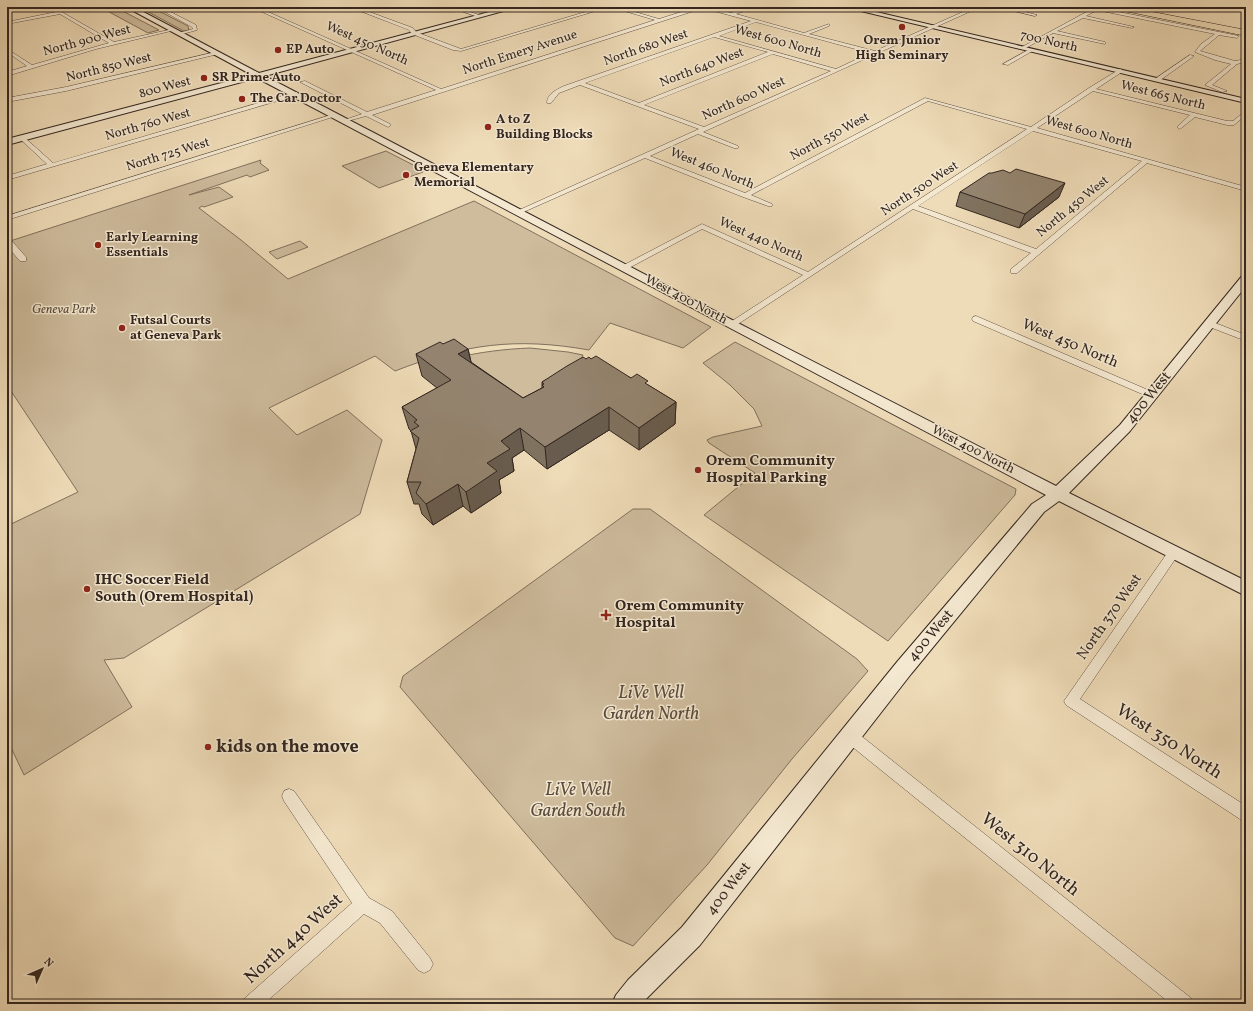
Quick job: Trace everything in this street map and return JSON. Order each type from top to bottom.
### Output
[{"type":"highway","points":[[1115,7],[1246,33]]},
{"type":"main road","name":"West 400 North","points":[[128,7],[296,94],[732,325],[1058,494],[1246,589]]},
{"type":"main road","name":"800 West","points":[[7,142],[515,7]]},
{"type":"main road","name":"700 North","points":[[846,7],[1246,101]]},
{"type":"main road","name":"400 West","points":[[625,1004],[691,936],[904,668],[1038,508],[1058,494],[1125,428],[1246,278]]},
{"type":"street","points":[[50,7],[112,43]]},
{"type":"street","points":[[158,7],[194,26],[195,30],[181,34]]},
{"type":"street","name":"West 450 North","points":[[281,7],[262,11],[440,90]]},
{"type":"street","points":[[352,7],[411,29],[414,34],[461,50],[607,7]]},
{"type":"street","points":[[452,7],[480,16]]},
{"type":"street","points":[[613,7],[658,20]]},
{"type":"street","points":[[703,7],[875,53]]},
{"type":"street","name":"North Emery Avenue","points":[[341,118],[366,114],[658,20],[703,7]]},
{"type":"street","points":[[732,14],[753,7]]},
{"type":"street","name":"North 600 West","points":[[519,212],[978,7]]},
{"type":"street","points":[[999,7],[1035,15]]},
{"type":"street","points":[[1088,7],[1237,37]]},
{"type":"street","points":[[1022,48],[1096,9]]},
{"type":"street","points":[[7,23],[60,13]]},
{"type":"street","points":[[1081,16],[1132,27]]},
{"type":"street","name":"North 680 West","points":[[549,102],[551,96],[555,93],[580,83],[756,21]]},
{"type":"street","points":[[805,34],[827,25]]},
{"type":"street","name":"North 900 West","points":[[7,74],[112,43],[173,30]]},
{"type":"street","points":[[1053,32],[1104,43]]},
{"type":"street","points":[[1219,33],[1203,45],[1197,52],[1235,63]]},
{"type":"street","name":"West 600 North","points":[[715,36],[835,70]]},
{"type":"street","points":[[7,50],[30,68]]},
{"type":"street","points":[[1006,64],[1032,50]]},
{"type":"street","name":"North 640 West","points":[[640,105],[773,52]]},
{"type":"street","name":"North 850 West","points":[[7,100],[66,89],[216,53]]},
{"type":"street","points":[[1157,80],[1192,56]]},
{"type":"street","points":[[1219,95],[1224,90],[1208,85],[1235,63],[1246,60]]},
{"type":"street","name":"North 500 West","points":[[732,325],[1120,71]]},
{"type":"street","points":[[303,82],[388,125]]},
{"type":"street","points":[[580,83],[704,129]]},
{"type":"street","name":"West 665 North","points":[[1091,89],[1231,123],[1234,123],[1246,112]]},
{"type":"street","name":"North 760 West","points":[[7,178],[296,94]]},
{"type":"street","name":"West 600 North","points":[[927,98],[1246,189]]},
{"type":"street","name":"North 550 West","points":[[745,196],[927,98]]},
{"type":"street","points":[[1180,127],[1194,115]]},
{"type":"street","name":"North 725 West","points":[[7,218],[341,118]]},
{"type":"street","points":[[697,132],[736,146]]},
{"type":"street","points":[[22,138],[52,165]]},
{"type":"street","name":"West 460 North","points":[[645,156],[770,205]]},
{"type":"street","name":"North 450 West","points":[[1014,272],[1146,161]]},
{"type":"street","points":[[913,207],[1036,252]]},
{"type":"street","name":"West 440 North","points":[[624,267],[702,226],[809,275]]},
{"type":"street","points":[[7,241],[23,259]]},
{"type":"street","name":"West 450 North","points":[[976,319],[1152,395]]},
{"type":"street","points":[[1210,324],[1246,338]]},
{"type":"street","name":"North 370 West","points":[[1071,701],[1174,552]]},
{"type":"street","name":"West 350 North","points":[[1071,701],[1246,815]]},
{"type":"street","name":"West 310 North","points":[[850,736],[1185,1004]]},
{"type":"street","points":[[289,796],[363,904],[386,917],[424,964]]},
{"type":"street","name":"North 440 West","points":[[251,1004],[363,904]]},
{"type":"green space","points":[[100,7],[115,7],[159,30],[148,33]]},
{"type":"green space","points":[[139,7],[151,7],[188,26],[189,30],[184,31]]},
{"type":"green space","points":[[386,151],[423,170],[423,172],[379,188],[342,166]]},
{"type":"green space","name":"Geneva Park","points":[[261,160],[260,163],[269,170],[250,177],[247,175],[189,195],[219,187],[233,197],[199,208],[288,279],[474,201],[711,327],[683,348],[610,323],[589,350],[538,344],[490,346],[444,354],[395,371],[375,356],[269,408],[297,435],[347,410],[382,440],[360,514],[124,658],[104,660],[132,707],[24,775],[7,739],[7,526],[78,492],[7,385],[7,242]]},
{"type":"green space","points":[[300,241],[308,247],[277,259],[269,252]]},
{"type":"green space","points":[[735,342],[1016,489],[1015,495],[888,641],[704,515],[755,473],[709,443],[707,440],[713,437],[762,426],[754,409],[730,385],[703,363]]},
{"type":"green space","points":[[530,348],[583,355],[579,363],[523,409],[455,358],[492,351]]},
{"type":"green space","points":[[633,509],[650,509],[857,659],[868,671],[792,759],[707,865],[633,946],[615,938],[400,687],[403,676]]},
{"type":"building","points":[[1016,169],[1065,183],[1025,214],[960,192],[989,173],[1003,170],[1010,173]]},
{"type":"building","points":[[454,339],[468,349],[458,354],[523,398],[544,387],[542,382],[567,366],[583,357],[586,359],[589,357],[591,359],[596,356],[631,378],[637,374],[648,381],[645,383],[676,402],[639,428],[609,407],[545,447],[520,428],[501,441],[510,449],[487,463],[497,471],[466,492],[458,484],[426,504],[416,493],[421,482],[407,482],[419,438],[410,431],[419,426],[414,422],[417,420],[402,407],[451,380],[416,354],[440,342],[443,344]]},
{"type":"place","name":"Orem Junior High Seminary","points":[[902,27]]},
{"type":"place","name":"EP Auto","points":[[278,50]]},
{"type":"place","name":"SR Prime Auto","points":[[204,78]]},
{"type":"place","name":"The Car Doctor","points":[[242,99]]},
{"type":"place","name":"A to Z Building Blocks","points":[[488,127]]},
{"type":"place","name":"Geneva Elementary Memorial","points":[[406,175]]},
{"type":"place","name":"Early Learning Essentials","points":[[98,245]]},
{"type":"place","name":"Futsal Courts at Geneva Park","points":[[122,328]]},
{"type":"place","name":"Orem Community Hospital Parking","points":[[698,470]]},
{"type":"place","name":"IHC Soccer Field South (Orem Hospital)","points":[[87,589]]},
{"type":"place","name":"Orem Community Hospital","points":[[606,615]]},
{"type":"place","name":"kids on the move","points":[[208,747]]},
{"type":"park label","name":"LiVe Well Garden North","points":[[651,703]]},
{"type":"park label","name":"LiVe Well Garden South","points":[[578,800]]}]
